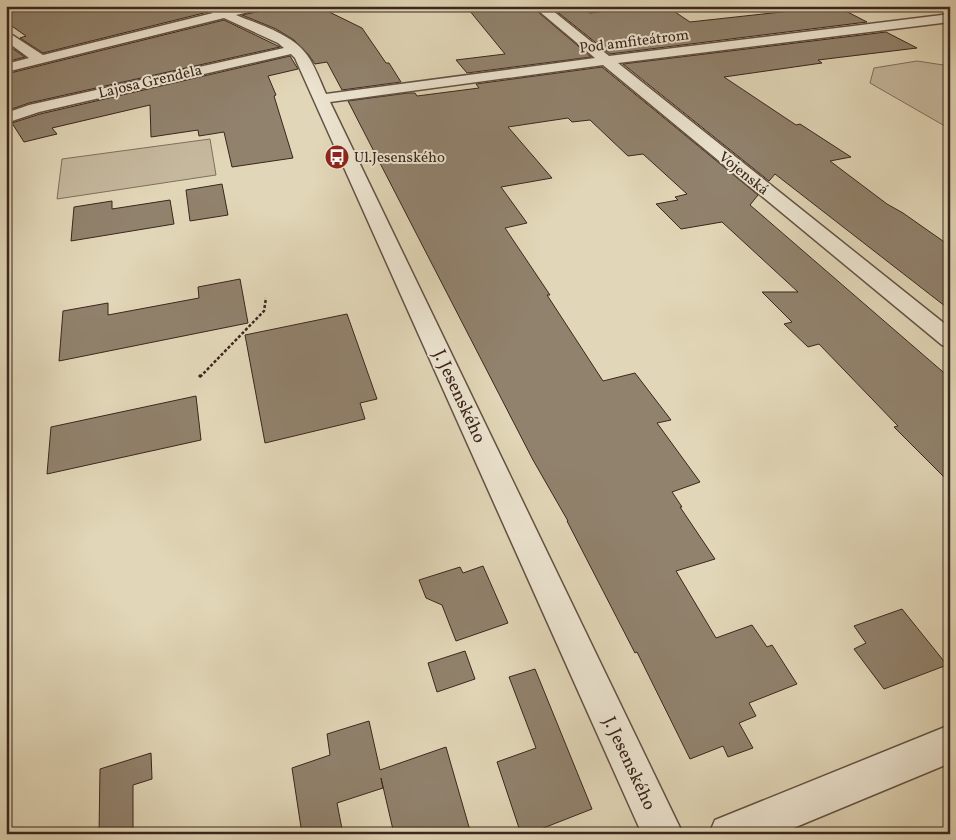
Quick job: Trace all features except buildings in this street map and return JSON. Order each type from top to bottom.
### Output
[{"type":"street","name":"J. Jesenského","points":[[207,6],[282,40],[301,56],[663,834]]},
{"type":"street","points":[[6,68],[257,6]]},
{"type":"street","name":"Vojenská","points":[[539,6],[950,340]]},
{"type":"street","name":"Pod amfiteátrom","points":[[322,99],[950,18]]},
{"type":"street","points":[[6,35],[41,60]]},
{"type":"street","name":"Lajosa Grendela","points":[[6,118],[34,108],[295,49]]},
{"type":"street","points":[[729,834],[950,744]]},
{"type":"path","points":[[199,378],[264,312],[266,298]]},
{"type":"shaded area","points":[[917,61],[950,66],[950,129],[870,83],[874,68]]},
{"type":"shaded area","points":[[210,139],[216,175],[57,199],[62,159]]},
{"type":"place","name":"Ul.Jesenského","points":[[337,157]]}]
